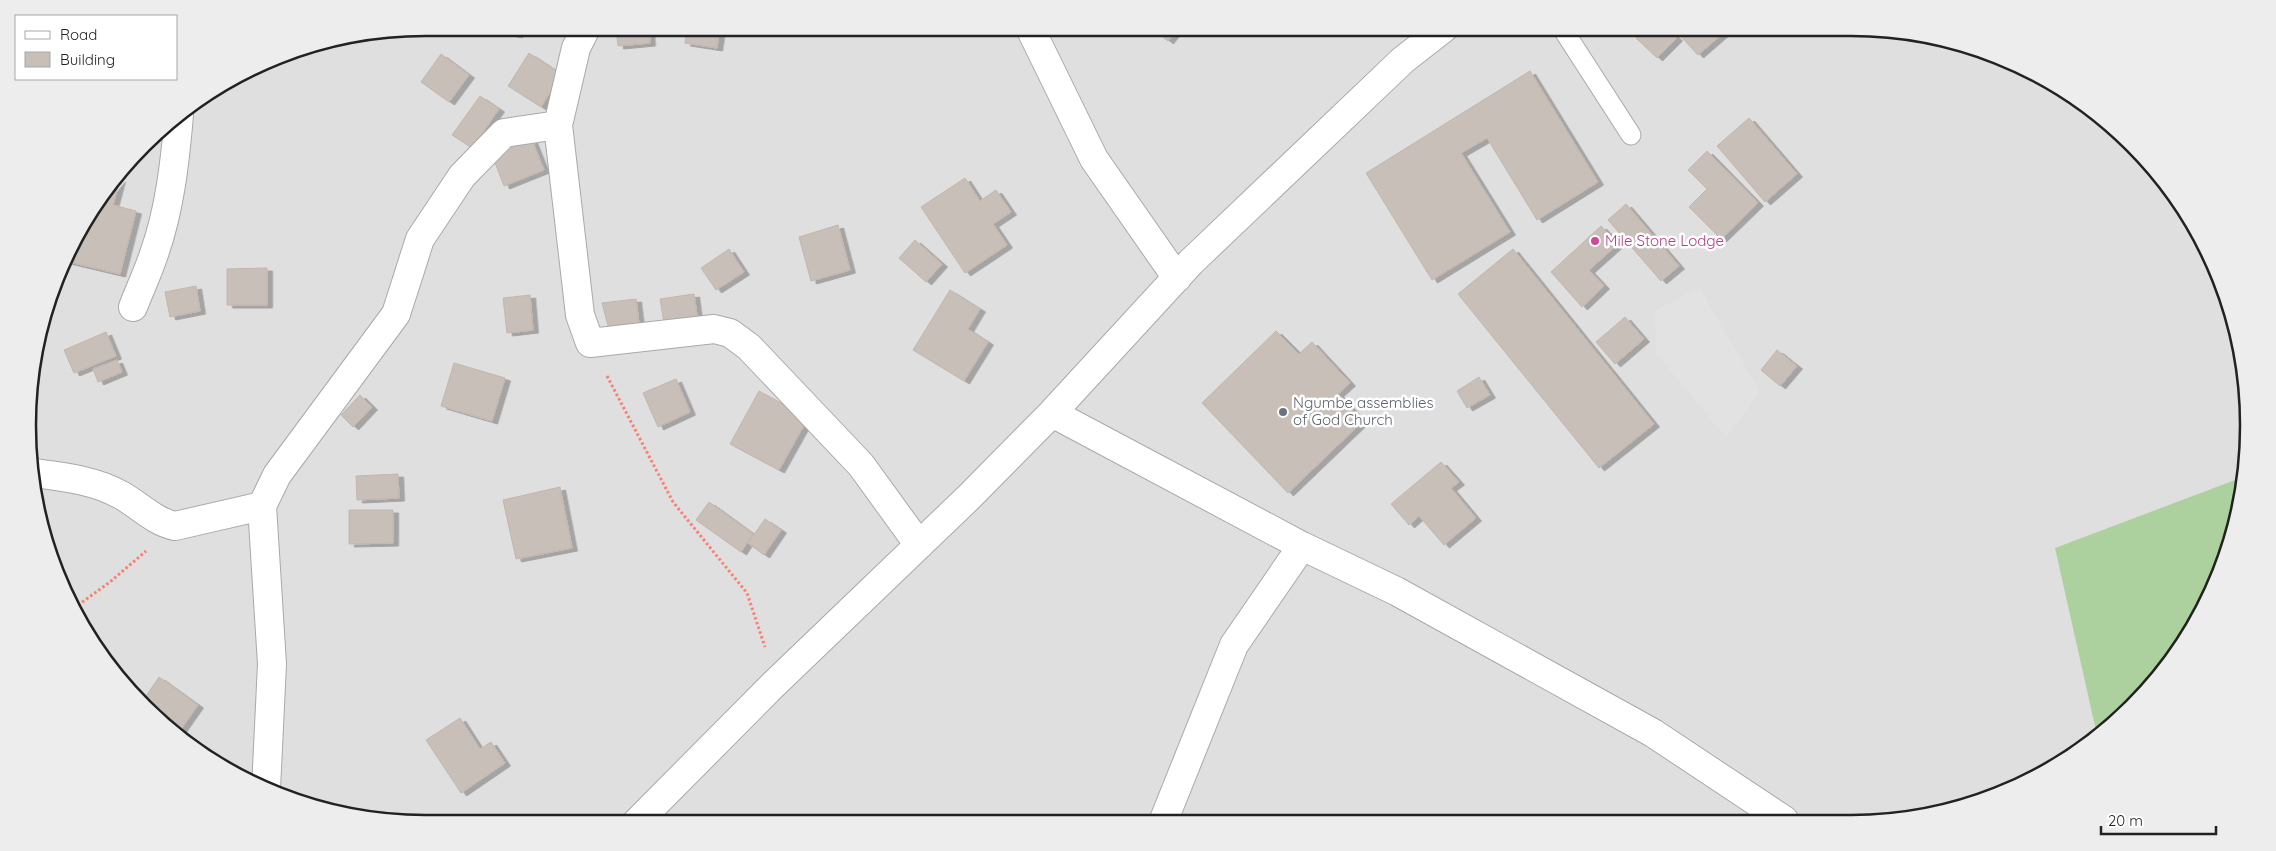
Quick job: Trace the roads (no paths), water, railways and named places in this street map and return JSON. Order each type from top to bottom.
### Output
[{"type":"street","points":[[582,36],[576,48],[558,125],[580,315],[590,343],[714,329],[730,333],[749,347],[861,465],[919,545]]},
{"type":"street","points":[[1034,36],[1094,159],[1176,278]]},
{"type":"street","points":[[644,815],[771,687],[919,545],[1052,413],[1176,278],[1403,60],[1434,36]]},
{"type":"street","points":[[266,781],[272,664],[262,506],[277,475],[396,314],[420,239],[462,176],[504,133],[558,125]]},
{"type":"street","points":[[133,307],[154,253],[166,212],[176,157],[178,126]]},
{"type":"street","points":[[1052,413],[1302,546],[1396,591],[1653,733],[1776,815]]},
{"type":"street","points":[[40,474],[74,478],[96,484],[120,494],[166,524],[175,526],[262,506]]},
{"type":"street","points":[[1166,815],[1234,645],[1302,546]]},
{"type":"lane","points":[[1567,36],[1632,135]]},
{"type":"place","name":"Mile Stone Lodge","points":[[1595,241]]},
{"type":"place","name":"Ngumbe assemblies of God Church","points":[[1283,412]]}]
